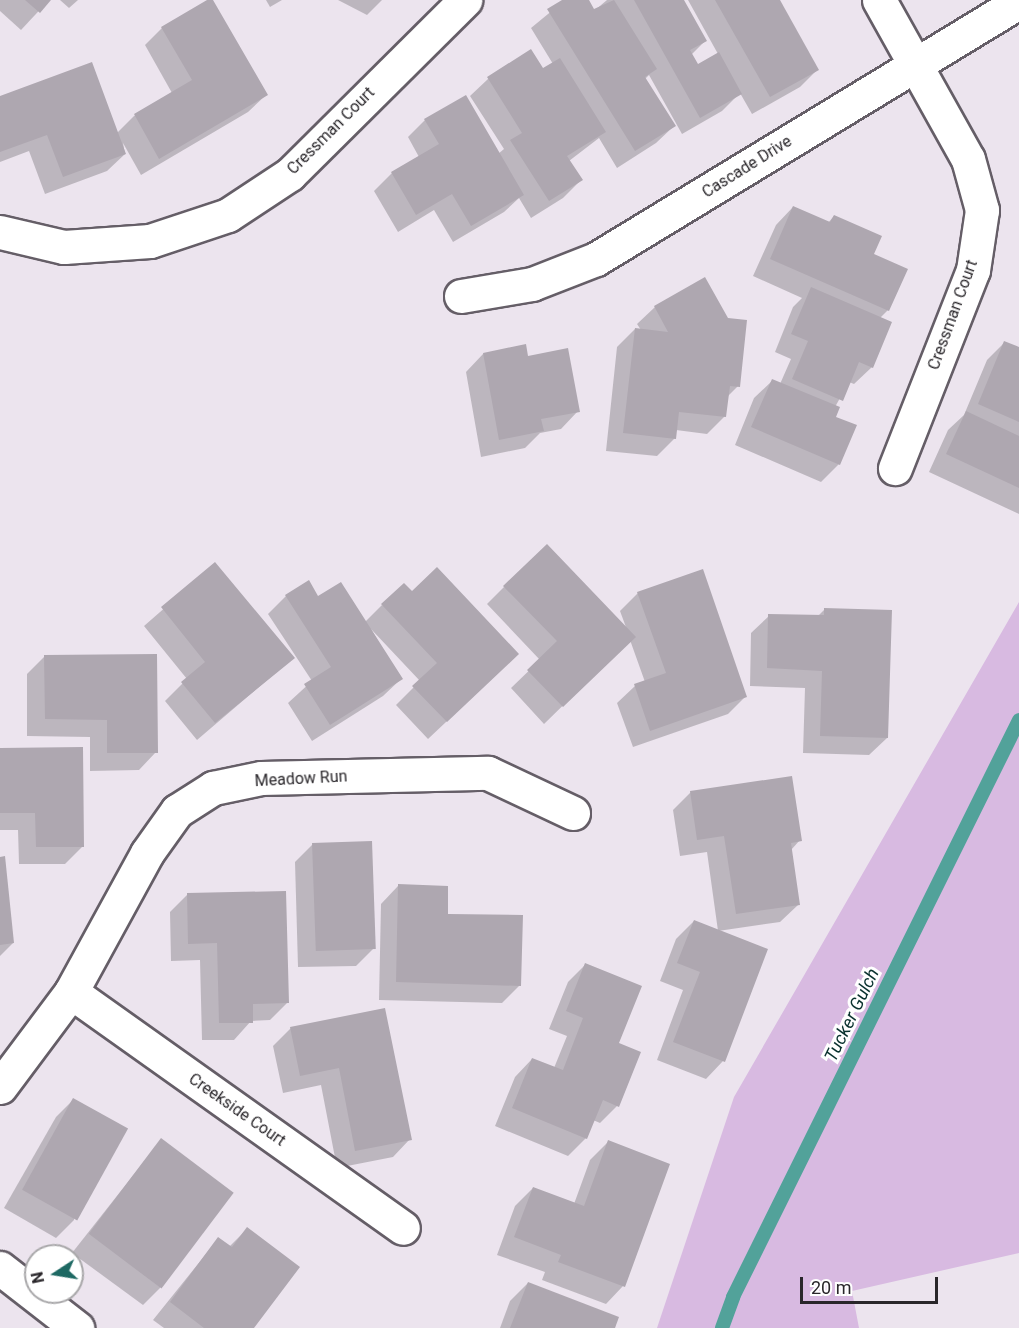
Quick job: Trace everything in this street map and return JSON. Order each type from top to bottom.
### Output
[{"type":"street","name":"Cressman Court","points":[[0,232],[63,247],[150,241],[228,216],[290,174],[465,0]]},
{"type":"street","name":"Cressman Court","points":[[879,0],[968,159],[982,210],[973,270],[895,468]]},
{"type":"street","name":"Cascade Drive","points":[[460,296],[532,284],[596,259],[1019,2]]},
{"type":"street","name":"Meadow Run","points":[[0,1087],[71,992],[147,854],[177,811],[213,788],[261,778],[488,773],[573,813]]},
{"type":"street","name":"Creekside Court","points":[[71,992],[403,1228]]},
{"type":"street","points":[[0,1268],[77,1328]]},
{"type":"shaded area","points":[[1019,602],[1019,1253],[852,1291],[859,1328],[657,1328],[734,1097]]},
{"type":"building","points":[[25,0],[51,0],[40,13]]},
{"type":"building","points":[[207,0],[213,0],[268,95],[159,159],[134,114],[192,80],[161,27]]},
{"type":"building","points":[[562,0],[589,0],[594,9],[614,0],[657,69],[645,77],[676,126],[635,151],[547,9]]},
{"type":"building","points":[[634,0],[684,0],[707,41],[690,50],[698,64],[719,52],[742,94],[700,118]]},
{"type":"building","points":[[715,0],[780,0],[819,70],[770,97]]},
{"type":"building","points":[[531,49],[543,68],[560,58],[606,132],[567,156],[583,180],[549,201],[510,140],[522,133],[487,77]]},
{"type":"building","points":[[92,62],[126,154],[63,177],[47,135],[0,152],[0,96]]},
{"type":"building","points":[[466,95],[524,195],[471,226],[452,194],[416,215],[391,172],[439,144],[424,119]]},
{"type":"building","points":[[793,206],[830,222],[834,215],[882,236],[874,254],[908,269],[889,311],[770,259]]},
{"type":"building","points":[[705,277],[728,318],[747,320],[740,387],[730,386],[726,417],[679,412],[676,439],[623,433],[635,328],[668,332],[654,306]]},
{"type":"building","points":[[811,287],[892,322],[873,368],[859,362],[843,401],[792,379],[808,341],[791,334]]},
{"type":"building","points":[[1004,341],[1019,347],[1019,422],[978,404]]},
{"type":"building","points":[[526,344],[528,356],[568,348],[580,412],[541,419],[544,431],[499,440],[483,353]]},
{"type":"building","points":[[772,379],[840,407],[836,417],[857,425],[840,465],[751,427]]},
{"type":"building","points":[[966,411],[1019,436],[1019,488],[946,454]]},
{"type":"building","points":[[547,544],[636,637],[563,707],[527,670],[557,641],[503,586]]},
{"type":"building","points":[[215,562],[295,658],[215,723],[181,682],[205,662],[161,607]]},
{"type":"building","points":[[437,567],[519,654],[447,722],[412,686],[437,663],[381,604],[404,583],[412,591]]},
{"type":"building","points":[[703,569],[747,697],[650,731],[634,684],[666,673],[637,592]]},
{"type":"building","points":[[309,580],[318,596],[341,582],[403,679],[330,725],[304,684],[331,667],[285,595]]},
{"type":"building","points":[[824,608],[892,610],[888,738],[820,736],[822,671],[767,668],[768,614],[824,615]]},
{"type":"building","points":[[157,654],[158,753],[107,753],[107,720],[45,719],[44,655]]},
{"type":"building","points":[[83,747],[84,847],[36,847],[35,813],[0,813],[0,748]]},
{"type":"building","points":[[792,776],[802,841],[791,843],[800,905],[736,914],[724,836],[697,840],[690,791]]},
{"type":"building","points":[[372,841],[376,949],[316,951],[312,843]]},
{"type":"building","points":[[5,856],[14,943],[0,945],[0,857]]},
{"type":"building","points":[[398,884],[448,886],[448,914],[523,915],[521,986],[396,982]]},
{"type":"building","points":[[286,891],[289,1003],[253,1004],[253,1023],[219,1023],[217,943],[188,944],[187,893]]},
{"type":"building","points":[[694,920],[768,949],[725,1062],[673,1042],[700,972],[677,963]]},
{"type":"building","points":[[585,963],[642,986],[619,1043],[641,1052],[619,1107],[603,1100],[587,1139],[512,1108],[532,1058],[563,1070],[583,1018],[566,1011]]},
{"type":"building","points":[[385,1008],[412,1140],[355,1151],[339,1068],[300,1076],[290,1027]]},
{"type":"building","points":[[73,1098],[128,1129],[77,1220],[22,1190]]},
{"type":"building","points":[[161,1138],[234,1193],[161,1289],[89,1234]]},
{"type":"building","points":[[608,1140],[670,1164],[625,1287],[558,1262],[561,1255],[514,1237],[533,1187],[584,1206]]},
{"type":"building","points":[[247,1227],[300,1267],[254,1328],[204,1328],[170,1302],[218,1237],[232,1247]]},
{"type":"building","points":[[528,1282],[619,1317],[615,1328],[510,1328]]},
{"type":"waterway","name":"Tucker Gulch","points":[[722,1328],[733,1297],[1019,720]]}]
